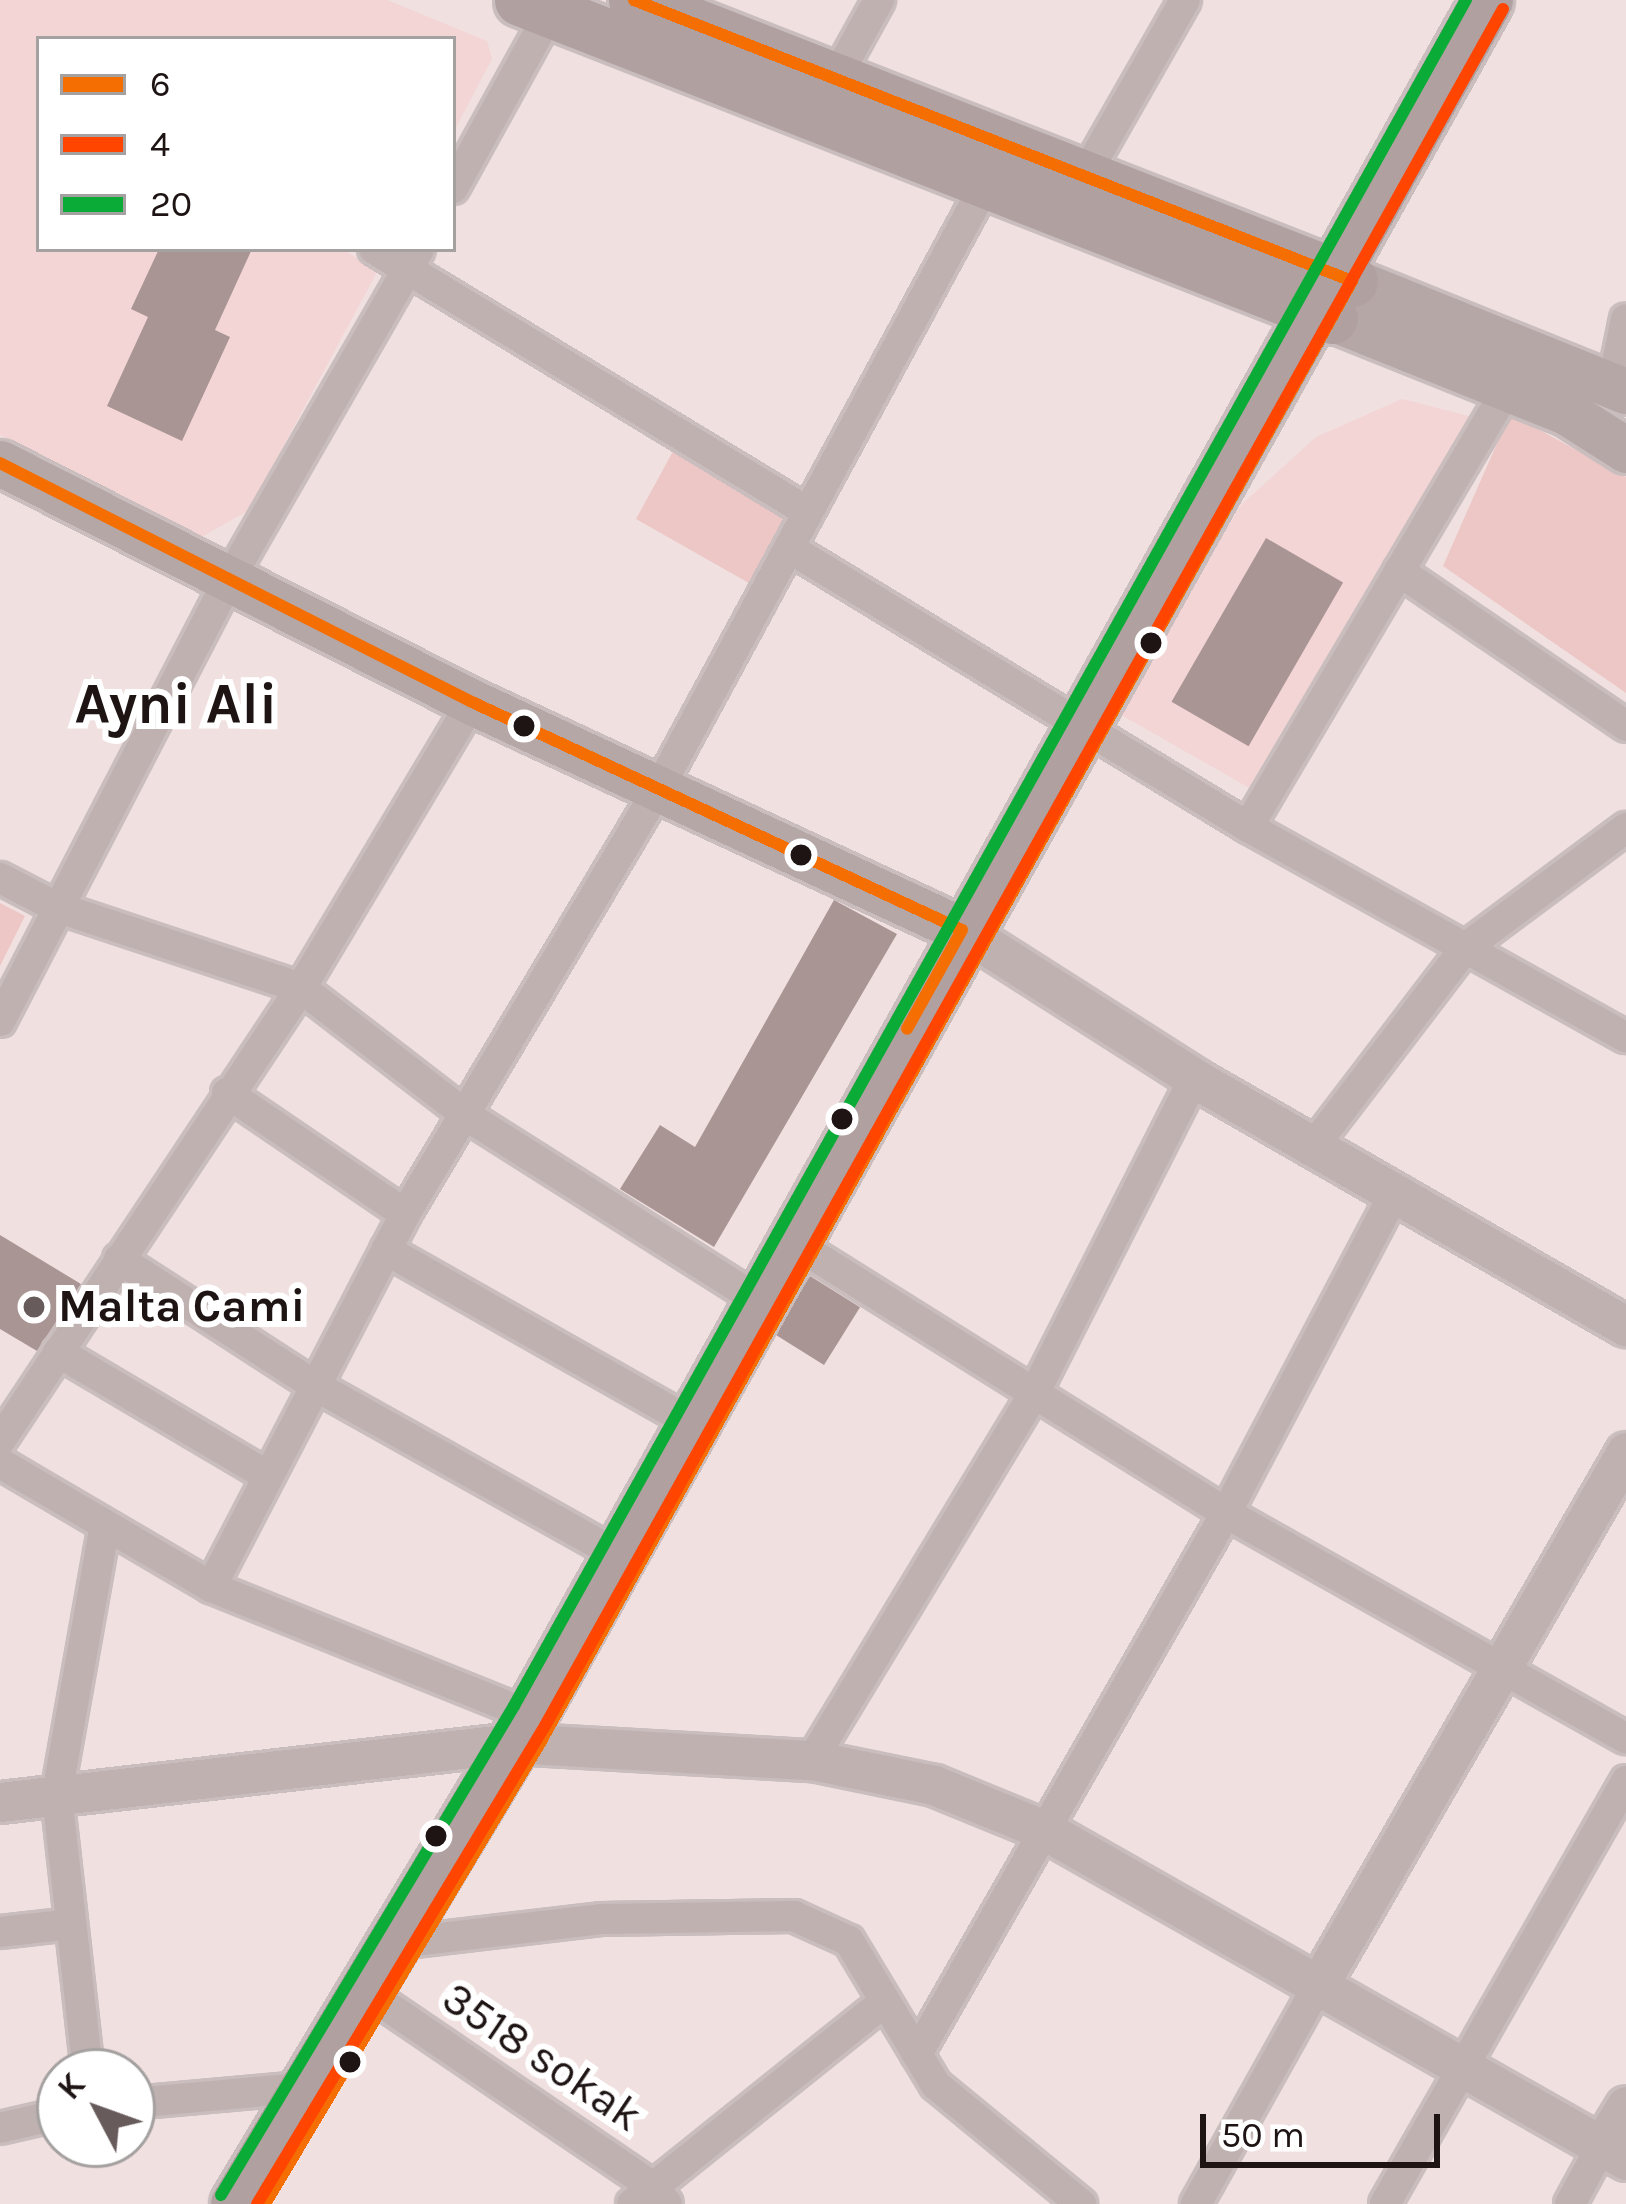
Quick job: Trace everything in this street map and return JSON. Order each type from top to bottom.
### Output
[{"type":"main road","points":[[634,0],[838,74],[1084,177],[1332,296],[1506,391],[1568,413],[1626,450]]},
{"type":"main road","points":[[1332,296],[1487,0]]},
{"type":"main road","points":[[236,2204],[319,2085],[527,1734],[1332,296],[1510,0]]},
{"type":"main road","points":[[543,3],[988,178],[1619,389]]},
{"type":"main road","points":[[0,463],[472,702],[972,934]]},
{"type":"main road","points":[[527,1734],[618,1555],[758,1300],[800,1247]]},
{"type":"main road","points":[[265,2204],[319,2085]]},
{"type":"street","points":[[838,74],[880,0]]},
{"type":"street","points":[[1084,177],[1185,0]]},
{"type":"street","points":[[456,182],[543,3]]},
{"type":"street","points":[[212,1587],[405,1214],[659,788],[988,178]]},
{"type":"street","points":[[0,1021],[230,578],[413,260],[808,512]]},
{"type":"street","points":[[1619,389],[1626,319]]},
{"type":"street","points":[[1248,827],[1506,391]]},
{"type":"street","points":[[789,548],[1248,827],[1626,1037]]},
{"type":"street","points":[[1400,571],[1626,726]]},
{"type":"street","points":[[0,1441],[226,1093],[301,988],[472,702]]},
{"type":"street","points":[[1313,1148],[1465,948],[1626,828]]},
{"type":"street","points":[[0,878],[56,908],[301,988],[467,1116],[758,1300]]},
{"type":"street","points":[[972,934],[1194,1078],[1626,1326]]},
{"type":"street","points":[[812,1760],[1035,1392],[1194,1078]]},
{"type":"street","points":[[226,1093],[405,1214]]},
{"type":"street","points":[[917,2054],[1226,1514],[1394,1195]]},
{"type":"street","points":[[800,1247],[1226,1514],[1501,1674],[1626,1738]]},
{"type":"street","points":[[386,1250],[690,1422]]},
{"type":"street","points":[[119,1259],[314,1385],[618,1555]]},
{"type":"street","points":[[58,1352],[268,1476]]},
{"type":"street","points":[[1196,2204],[1626,1452]]},
{"type":"street","points":[[0,1463],[212,1587],[527,1734]]},
{"type":"street","points":[[85,2048],[57,1794],[105,1525]]},
{"type":"street","points":[[0,1802],[527,1734],[812,1760],[934,1784],[1046,1831],[1615,2151]]},
{"type":"street","points":[[1385,2204],[1467,2068],[1626,1781]]},
{"type":"street","points":[[403,1944],[601,1919],[794,1916],[849,1941],[936,2085],[1081,2204]]},
{"type":"street","points":[[0,1932],[71,1924]]},
{"type":"street","name":"3518 sokak","points":[[372,1996],[650,2198]]},
{"type":"street","points":[[650,2198],[884,2001]]},
{"type":"street","points":[[156,2101],[319,2085]]},
{"type":"street","points":[[1570,2204],[1615,2151],[1626,2106]]},
{"type":"street","points":[[0,2128],[36,2120]]},
{"type":"shaded area","points":[[0,0],[387,0],[487,41],[492,59],[456,127],[456,36],[36,36],[36,252],[347,252],[377,272],[249,510],[200,538],[0,435]]},
{"type":"shaded area","points":[[1402,399],[1485,420],[1260,794],[1116,712],[1241,505],[1316,437]]},
{"type":"shaded area","points":[[1510,414],[1626,477],[1626,693],[1443,566]]},
{"type":"shaded area","points":[[677,444],[785,511],[783,538],[754,586],[636,519]]},
{"type":"shaded area","points":[[0,903],[25,916],[0,966]]},
{"type":"building","points":[[158,252],[251,252],[215,330],[230,337],[182,441],[107,406],[148,317],[131,309]]},
{"type":"building","points":[[1266,538],[1343,583],[1249,746],[1172,702]]},
{"type":"building","points":[[834,900],[897,934],[714,1247],[620,1189],[660,1125],[695,1147]]},
{"type":"building","name":"Malta Cami","points":[[0,1235],[81,1284],[37,1351],[0,1329]]},
{"type":"building","points":[[810,1276],[860,1307],[824,1365],[774,1334]]},
{"type":"transit line","name":"6","points":[[265,2204],[540,1743],[1352,281],[634,0]]},
{"type":"transit line","name":"20","points":[[221,2195],[514,1706],[1466,0]]},
{"type":"transit line","name":"4","points":[[257,2204],[546,1724],[1503,9]]},
{"type":"transit line","name":"6","points":[[0,463],[472,702],[962,930],[907,1029]]},
{"type":"place","name":"Malta Cami","points":[[34,1307]]},
{"type":"district","name":"Ayni Ali","points":[[176,705]]}]
